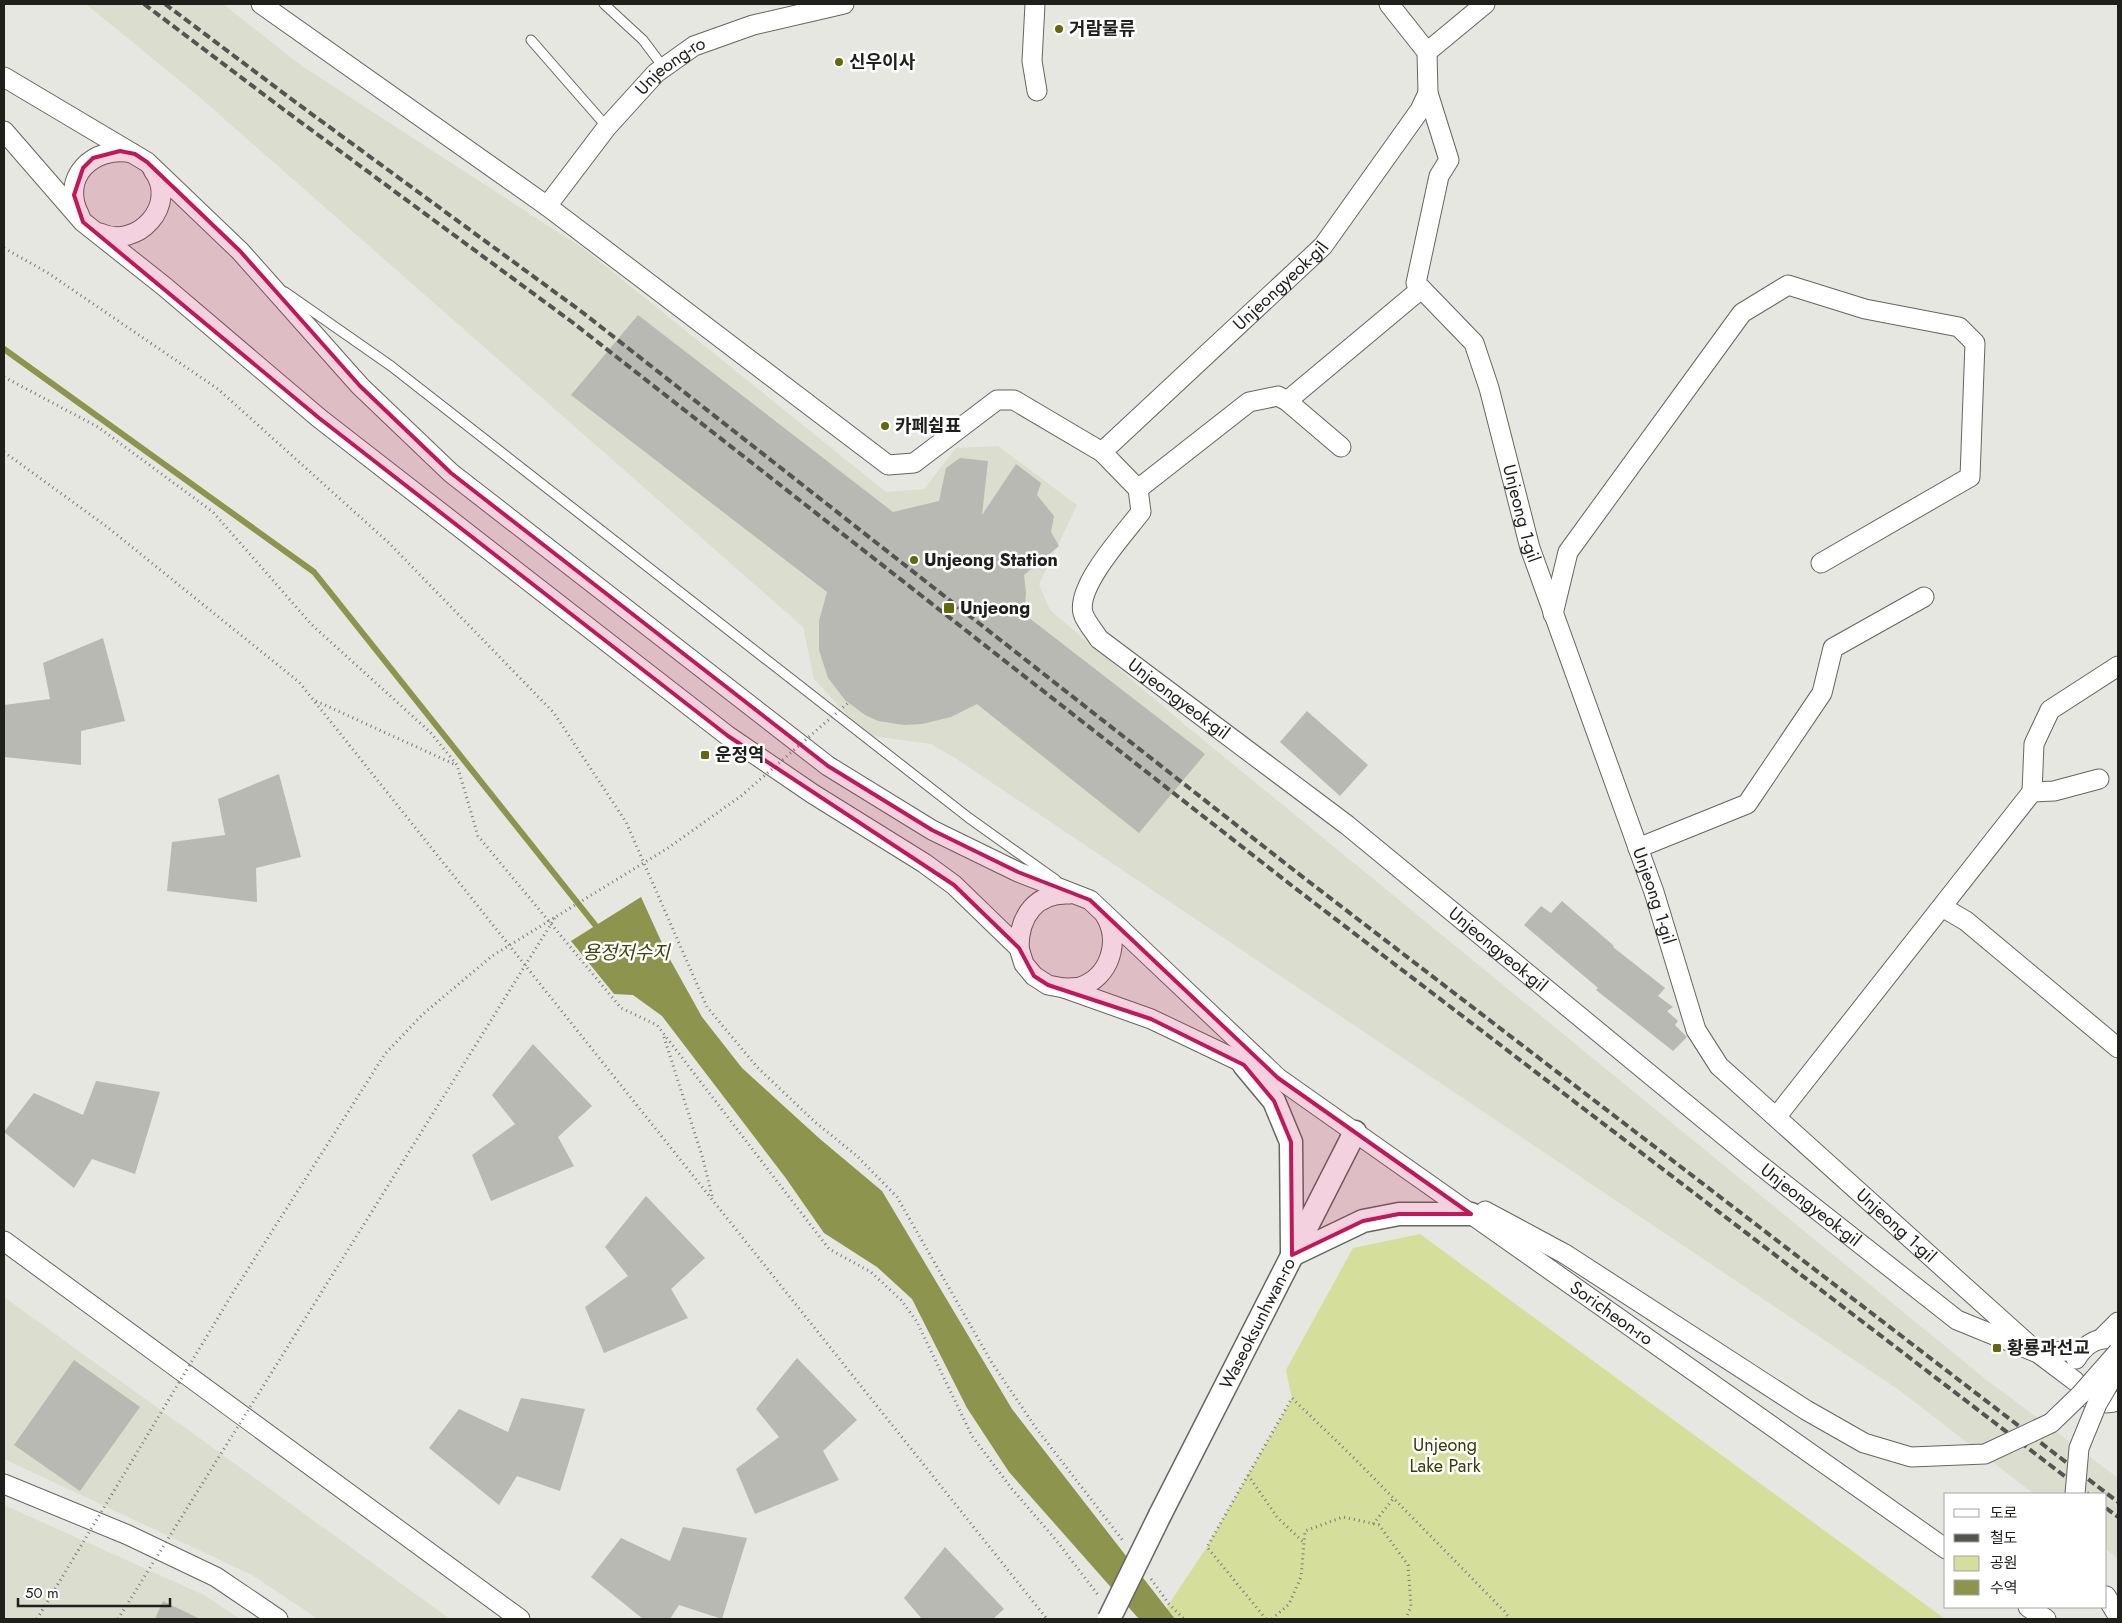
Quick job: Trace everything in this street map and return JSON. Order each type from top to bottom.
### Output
[{"type":"street","points":[[261,4],[547,206],[888,465],[914,463],[997,400],[1014,400],[1102,452],[1138,489],[1249,402],[1278,396],[1288,401],[1341,447]]},
{"type":"street","points":[[1035,4],[1032,61],[1037,91]]},
{"type":"street","points":[[1288,401],[1421,289],[1416,283],[1439,176],[1449,160],[1428,93],[1427,52],[1389,4]]},
{"type":"street","points":[[1427,52],[1485,4]]},
{"type":"street","name":"Unjeong-ro","points":[[547,206],[607,127],[656,73],[694,46],[753,25],[838,5]]},
{"type":"street","points":[[4,78],[141,158],[240,251],[360,386],[451,473],[828,766],[932,830],[1018,872],[1090,900],[1278,1078]]},
{"type":"street","name":"Unjeongyeok-gil","points":[[1102,452],[1323,246],[1420,110],[1428,93]]},
{"type":"street","points":[[4,131],[89,226],[166,287],[319,418],[728,736],[814,794],[924,863],[954,885],[1019,948]]},
{"type":"street","points":[[120,151],[141,158],[155,173],[160,187],[160,201],[155,215],[146,226],[134,234],[121,238],[107,236],[89,226],[76,209],[74,195],[76,181],[82,168],[93,158],[106,152],[120,151]]},
{"type":"street","points":[[1554,614],[1568,552],[1742,313],[1788,285],[1865,309],[1959,327],[1975,343],[1970,477],[1821,563]]},
{"type":"street","name":"Unjeong 1-gil","points":[[1421,289],[1474,343],[1489,388],[1530,548],[1654,892],[1696,1030],[1720,1066],[2038,1353],[2075,1381],[2087,1397],[2096,1402],[2114,1406]]},
{"type":"street","name":"Unjeongyeok-gil","points":[[1138,489],[1141,512],[1097,569],[1083,594],[1083,613],[1099,639],[1347,825],[1755,1161],[1957,1320],[2038,1353]]},
{"type":"street","points":[[1638,848],[1747,804],[1822,693],[1832,648],[1924,597]]},
{"type":"street","points":[[1777,1116],[2032,792],[2034,744],[2050,710],[2118,666]]},
{"type":"street","points":[[2032,792],[2054,792],[2099,779]]},
{"type":"street","points":[[1076,894],[1047,897],[1034,905],[1025,917],[1019,932],[1019,948],[1024,964],[1034,976],[1048,985],[1064,988],[1151,1019],[1244,1065],[1278,1078]]},
{"type":"street","points":[[1942,908],[1966,921],[2118,1048]]},
{"type":"street","points":[[1064,988],[1080,986],[1094,979],[1105,967],[1112,952],[1113,937],[1110,923],[1102,910]]},
{"type":"street","points":[[1244,1065],[1274,1102],[1291,1142],[1292,1255],[1362,1221],[1399,1214],[1471,1214]]},
{"type":"street","name":"Soricheon-ro","points":[[1278,1078],[1944,1548]]},
{"type":"street","name":"Waseoksunhwan-ro","points":[[1110,1619],[1160,1515],[1354,1132]]},
{"type":"street","points":[[1404,1166],[1565,1254],[1806,1410],[1864,1443],[1911,1457],[1985,1454],[2051,1423],[2081,1394],[2118,1352]]},
{"type":"street","points":[[4,1241],[520,1619]]},
{"type":"street","points":[[2075,1381],[2076,1359],[2082,1350],[2091,1342],[2110,1340],[2118,1322]]},
{"type":"street","points":[[2038,1353],[2082,1350]]},
{"type":"street","points":[[2076,1493],[2079,1448],[2097,1404],[2118,1368]]},
{"type":"street","points":[[4,1484],[128,1535],[216,1577],[278,1619]]},
{"type":"street","points":[[2107,1598],[2118,1616]]},
{"type":"street","points":[[2030,1608],[2046,1619]]},
{"type":"lane","points":[[604,4],[643,40],[664,68]]},
{"type":"lane","points":[[530,40],[607,127]]},
{"type":"lane","points":[[261,275],[391,366],[969,818],[1076,894]]},
{"type":"path","points":[[4,248],[48,273],[218,389],[390,543],[554,713],[626,822],[707,1007],[757,1067],[815,1122],[857,1156],[897,1197],[992,1363],[1036,1428],[1125,1544]]},
{"type":"path","points":[[4,377],[98,427],[213,512],[312,625],[430,732],[457,765],[478,836],[621,1008],[657,1025],[829,1250],[871,1272],[901,1300],[917,1322],[972,1436],[1100,1598]]},
{"type":"path","points":[[4,452],[106,526],[300,682],[1047,1619]]},
{"type":"path","points":[[315,701],[457,765]]},
{"type":"path","points":[[37,1619],[234,1291],[385,1054],[423,1014],[492,956],[668,848],[741,796],[848,703]]},
{"type":"path","points":[[118,1619],[557,916]]},
{"type":"path","points":[[663,1034],[704,1159],[712,1198]]},
{"type":"path","points":[[1266,1619],[1207,1547],[1292,1398],[1358,1462],[1510,1619]]},
{"type":"path","points":[[1248,1475],[1277,1517],[1304,1543]]},
{"type":"path","points":[[1373,1524],[1393,1499]]},
{"type":"path","points":[[1272,1619],[1290,1604],[1301,1577],[1306,1531],[1343,1517],[1379,1525],[1408,1565],[1411,1606],[1406,1619]]},
{"type":"path","points":[[1147,1574],[1169,1604],[1184,1619]]},
{"type":"highlighted area","points":[[120,151],[135,154],[147,162],[240,251],[360,386],[451,473],[828,766],[932,830],[1018,872],[1090,900],[1278,1078],[1471,1214],[1399,1214],[1363,1221],[1292,1255],[1291,1142],[1274,1101],[1244,1065],[1151,1019],[1048,985],[1034,976],[1019,948],[954,885],[728,736],[319,418],[83,222],[74,195],[83,168],[93,158]]},
{"type":"shaded area","points":[[86,4],[223,4],[302,66],[584,249],[886,492],[924,489],[956,448],[998,446],[1077,505],[1039,584],[1050,610],[1185,725],[1984,1378],[2118,1478],[2118,1559],[2107,1550],[2107,1493],[2033,1493],[1899,1390],[955,758],[931,744],[866,735],[814,679],[803,627],[196,94]]},
{"type":"shaded area","points":[[4,1297],[450,1619],[318,1619],[252,1575],[4,1459]]},
{"type":"shaded area","points":[[4,1505],[204,1595],[240,1619],[4,1619]]},
{"type":"green space","name":"Unjeong Lake Park","points":[[1420,1234],[1945,1619],[1162,1619],[1169,1604],[1207,1547],[1292,1399],[1286,1370],[1353,1248]]},
{"type":"water","name":"용정저수지","points":[[641,897],[667,954],[702,1017],[742,1068],[820,1139],[882,1191],[1012,1409],[1175,1619],[1139,1619],[1009,1472],[967,1408],[912,1299],[877,1267],[824,1233],[785,1177],[662,1016],[633,995],[614,994],[571,941]]},
{"type":"building","name":"Unjeong Station","points":[[638,315],[893,512],[939,501],[946,468],[960,458],[988,461],[982,515],[1016,464],[1041,483],[1037,495],[1054,516],[1051,532],[1059,546],[1024,575],[1026,593],[1024,614],[1205,754],[1139,833],[977,704],[951,717],[922,724],[904,725],[878,721],[865,715],[845,700],[828,678],[819,650],[819,621],[827,592],[571,395]]},
{"type":"building","points":[[103,638],[125,721],[81,731],[81,765],[4,757],[4,705],[50,699],[43,663]]},
{"type":"building","points":[[1307,711],[1368,765],[1340,796],[1280,742]]},
{"type":"building","points":[[279,774],[301,857],[256,868],[257,902],[167,891],[172,842],[225,835],[218,799]]},
{"type":"building","points":[[1562,901],[1613,947],[1665,988],[1658,996],[1673,1007],[1667,1011],[1678,1021],[1675,1025],[1687,1037],[1673,1051],[1596,990],[1598,988],[1524,925],[1541,906],[1551,913]]},
{"type":"building","points":[[533,1044],[592,1106],[558,1137],[574,1166],[491,1201],[472,1155],[515,1124],[492,1095]]},
{"type":"building","points":[[96,1081],[160,1092],[135,1174],[92,1159],[74,1188],[4,1132],[34,1093],[83,1115]]},
{"type":"building","points":[[646,1196],[705,1258],[671,1289],[688,1318],[604,1353],[585,1307],[628,1276],[605,1247]]},
{"type":"building","points":[[797,1358],[857,1420],[823,1451],[839,1480],[755,1514],[736,1469],[779,1437],[756,1409]]},
{"type":"building","points":[[74,1360],[140,1407],[80,1491],[14,1445]]},
{"type":"building","points":[[521,1398],[585,1409],[560,1491],[517,1476],[499,1505],[429,1448],[459,1409],[508,1432]]},
{"type":"building","points":[[683,1527],[747,1538],[722,1619],[679,1605],[670,1619],[643,1619],[591,1577],[621,1538],[670,1561]]},
{"type":"building","points":[[945,1547],[1004,1609],[993,1619],[922,1619],[904,1598]]},
{"type":"building","points":[[163,1601],[200,1619],[155,1619]]},
{"type":"waterway","points":[[4,349],[314,572],[600,931]]},
{"type":"railway","points":[[144,4],[572,322],[1291,885],[2087,1493]]},
{"type":"railway","points":[[165,4],[582,312],[1295,871],[2106,1493]]},
{"type":"railway","points":[[2107,1494],[2118,1502]]},
{"type":"railway","points":[[2107,1509],[2118,1517]]},
{"type":"place","name":"거람물류","points":[[1059,29]]},
{"type":"place","name":"신우이사","points":[[839,62]]},
{"type":"place","name":"카페쉼표","points":[[885,426]]},
{"type":"place","name":"Unjeong Station","points":[[914,560]]},
{"type":"place","name":"Unjeong","points":[[949,608]]},
{"type":"place","name":"운정역","points":[[705,755]]},
{"type":"place","name":"황룡과선교","points":[[1997,1348]]}]
